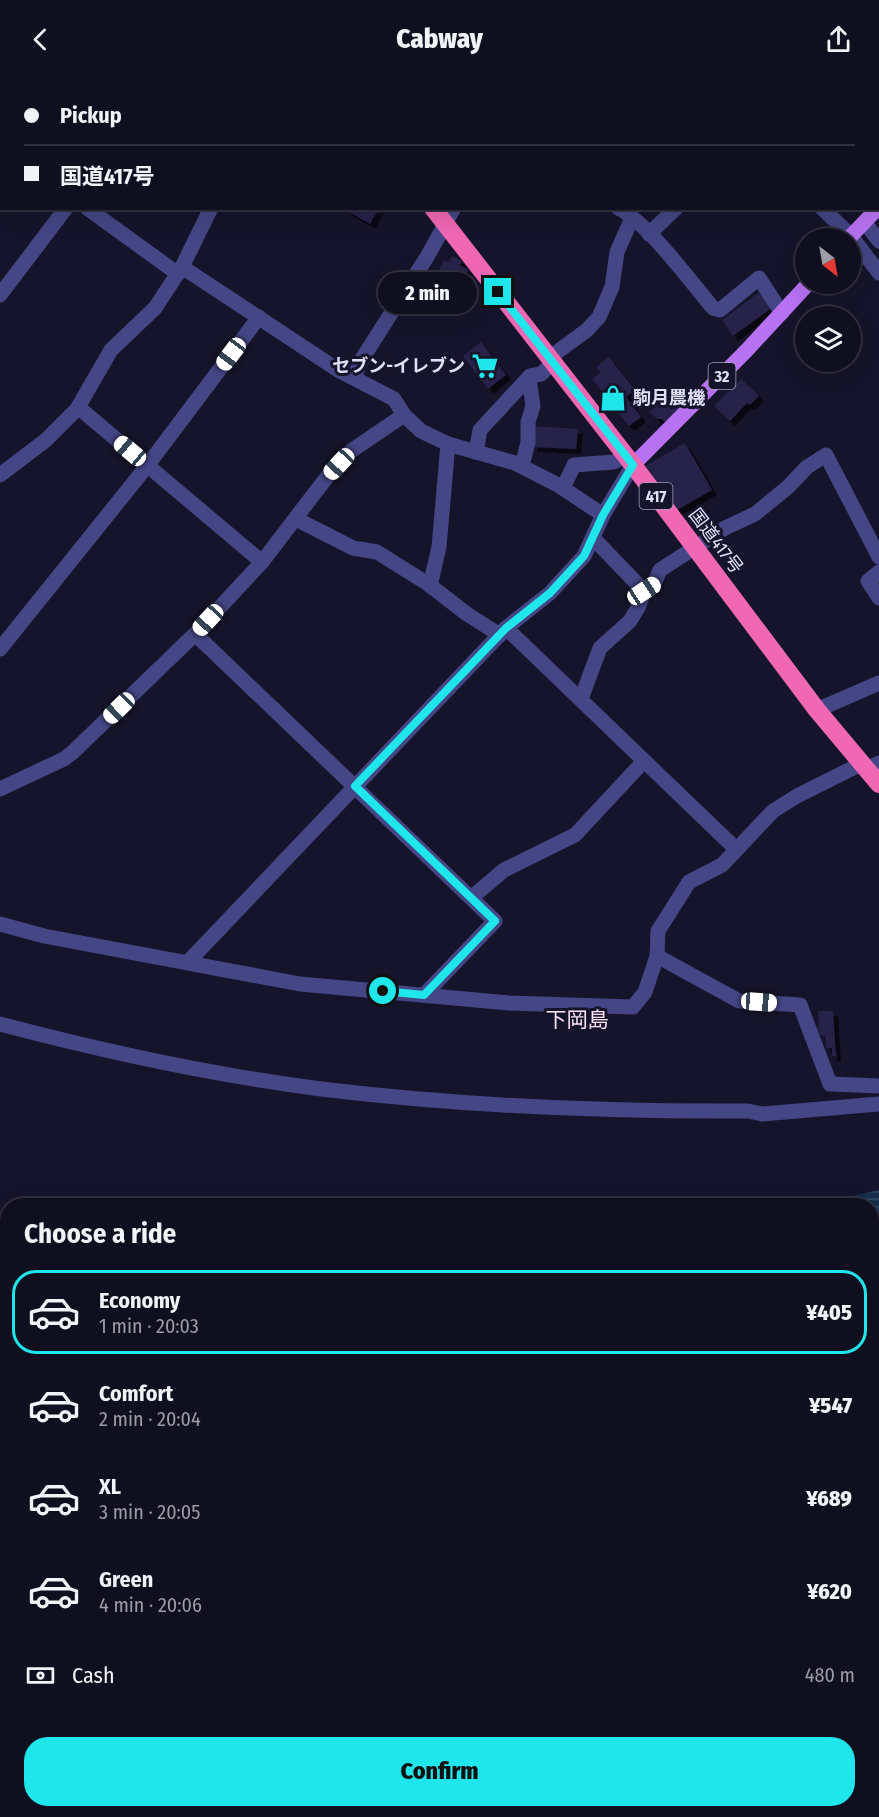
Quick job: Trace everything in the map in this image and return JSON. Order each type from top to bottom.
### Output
[{"type":"highway","name":"国道417号","points":[[450,217],[551,360],[817,710],[869,765],[879,783]]},
{"type":"main road","points":[[860,228],[876,210]]},
{"type":"main road","name":"32","points":[[629,460],[747,351],[799,294]]},
{"type":"street","points":[[0,296],[64,210]]},
{"type":"street","points":[[90,210],[180,271],[259,317],[338,370],[394,399],[404,415],[421,431],[448,444],[522,466],[563,488],[603,515]]},
{"type":"street","points":[[0,475],[46,440],[78,407],[111,350],[156,308],[180,271],[210,210]]},
{"type":"street","points":[[622,210],[650,234],[713,308],[720,310],[759,278],[782,313]]},
{"type":"street","points":[[650,234],[674,210]]},
{"type":"street","points":[[824,210],[841,228]]},
{"type":"street","points":[[354,377],[362,358],[450,217]]},
{"type":"street","points":[[476,452],[480,430],[529,378],[541,374],[551,360],[599,317],[612,287],[617,252],[632,218]]},
{"type":"street","points":[[865,223],[879,241]]},
{"type":"street","points":[[861,251],[879,273]]},
{"type":"street","points":[[0,649],[147,466],[259,317]]},
{"type":"street","points":[[522,466],[528,442],[528,422],[533,406],[529,378]]},
{"type":"street","points":[[78,407],[262,562]]},
{"type":"street","points":[[0,789],[64,759],[73,752],[195,634],[262,562],[327,477],[351,451],[404,415]]},
{"type":"street","points":[[430,586],[439,547],[448,444]]},
{"type":"street","points":[[581,699],[600,648],[630,621],[639,606],[644,591],[654,584],[660,570],[725,528],[755,514],[788,487],[807,467],[825,455],[879,557]]},
{"type":"street","points":[[563,488],[574,465],[629,460]]},
{"type":"street","points":[[188,962],[503,632],[550,593],[584,556],[629,460]]},
{"type":"street","points":[[296,519],[352,548],[377,552],[430,586],[467,614],[503,632],[581,699],[736,849]]},
{"type":"street","points":[[592,539],[644,591]]},
{"type":"street","points":[[879,572],[868,581],[879,598]]},
{"type":"street","points":[[195,634],[495,921],[424,995]]},
{"type":"street","points":[[817,710],[879,683]]},
{"type":"street","points":[[471,898],[504,870],[575,835],[644,761]]},
{"type":"street","points":[[0,924],[44,936],[300,984],[509,1002],[633,1007],[645,992],[657,956],[658,931],[689,882],[722,865],[772,811],[797,796],[869,765]]},
{"type":"street","points":[[657,956],[739,1001],[800,1005],[830,1084],[879,1086]]},
{"type":"street","points":[[0,1024],[82,1046],[163,1063],[319,1089],[407,1098],[592,1110],[748,1111],[762,1114],[879,1104]]},
{"type":"water","points":[[879,1190],[879,1198],[844,1198]]},
{"type":"building","points":[[346,210],[378,210],[370,224]]},
{"type":"building","points":[[452,256],[462,261],[460,265],[468,270],[455,303],[428,292],[444,260],[449,262]]},
{"type":"building","points":[[761,291],[773,307],[733,336],[722,320]]},
{"type":"building","name":"セブン-イレブン","points":[[481,342],[506,375],[488,389],[463,356]]},
{"type":"building","points":[[609,357],[635,390],[626,397],[641,417],[629,426],[592,379],[601,372],[596,367]]},
{"type":"building","points":[[741,379],[759,396],[750,405],[747,403],[730,421],[714,406]]},
{"type":"building","points":[[670,388],[687,402],[667,424],[649,412]]},
{"type":"building","points":[[533,426],[578,429],[576,449],[532,447]]},
{"type":"building","points":[[685,443],[712,490],[672,513],[645,466]]},
{"type":"building","points":[[818,1011],[833,1011],[836,1056],[832,1056],[832,1048],[826,1048],[825,1037],[819,1034]]},
{"type":"place","name":"セブン-イレブン","points":[[485,366]]},
{"type":"place","name":"駒月農機","points":[[613,398]]},
{"type":"district","name":"下岡島","points":[[577,1020]]},
{"type":"route","points":[[383,991],[424,995],[495,921],[355,786],[506,628],[550,593],[584,556],[603,515],[633,465],[498,292]]}]
